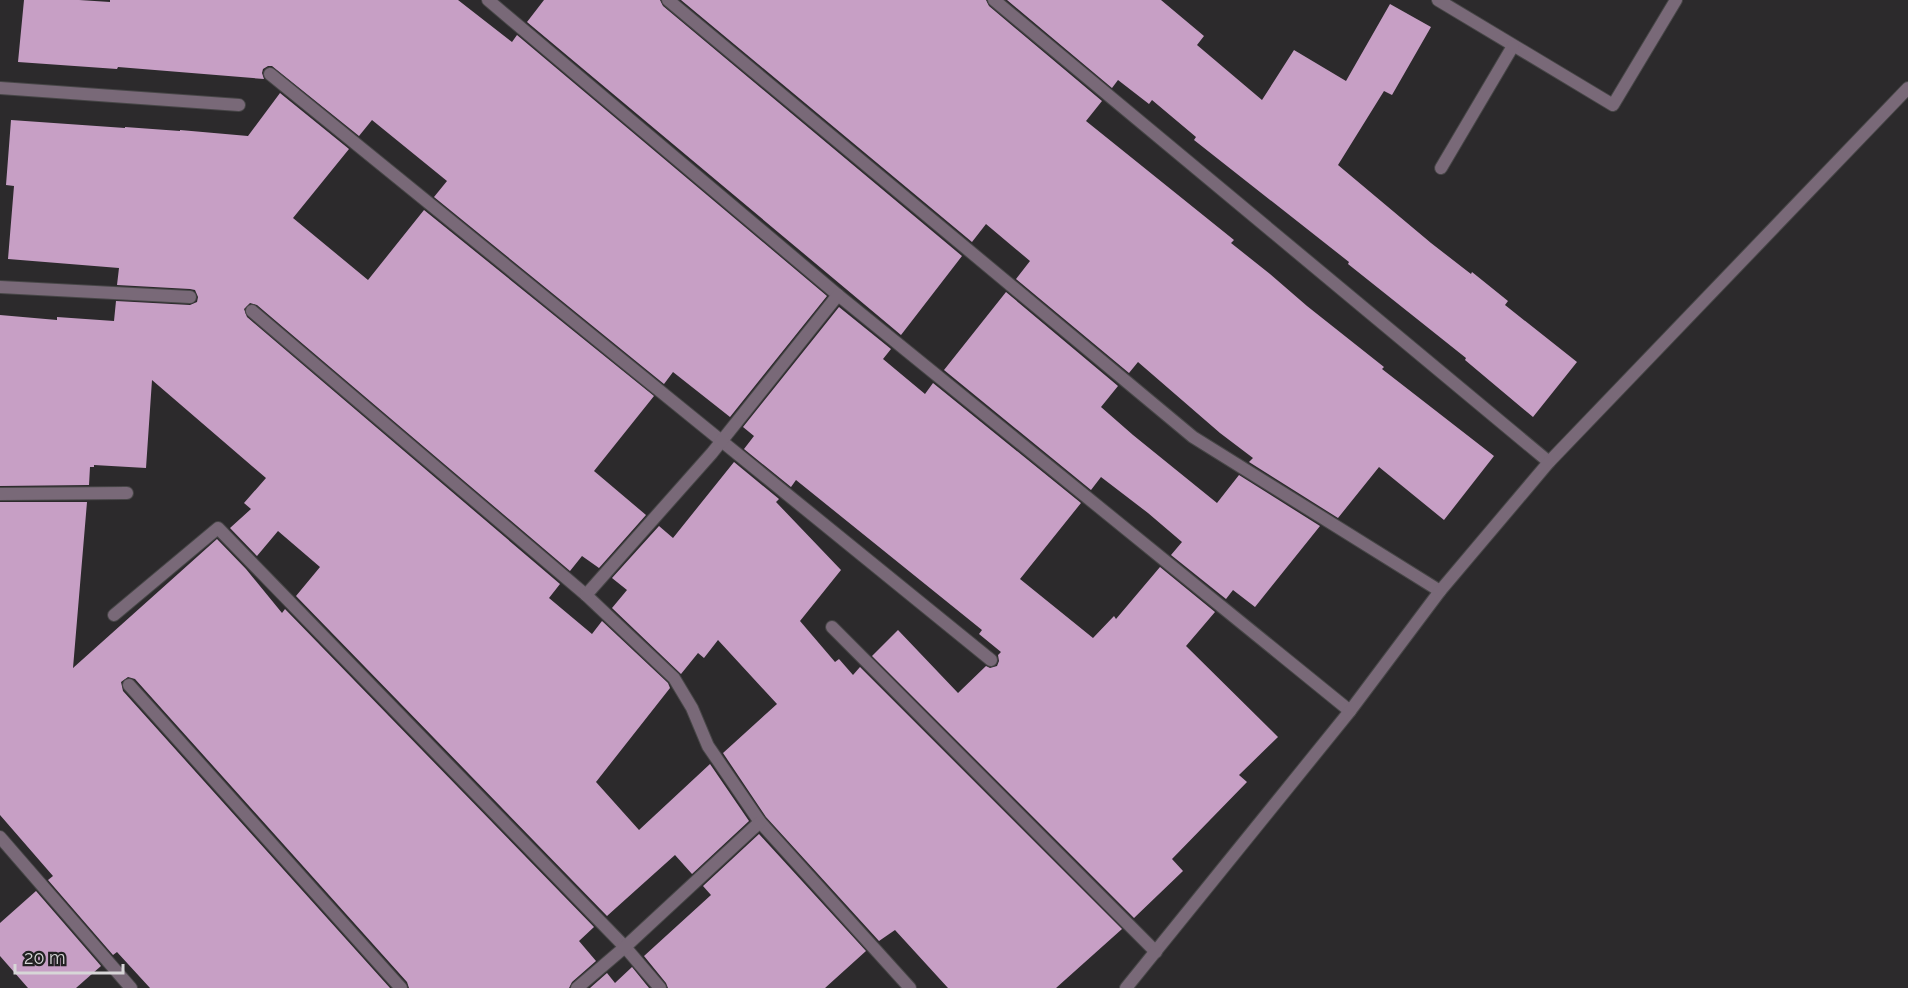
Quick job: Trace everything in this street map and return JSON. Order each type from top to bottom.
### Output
[{"type":"street","points":[[488,0],[838,295],[1350,711]]},
{"type":"street","points":[[668,0],[1193,437],[1440,591]]},
{"type":"street","points":[[994,0],[1549,462]]},
{"type":"street","points":[[1438,0],[1613,105],[1676,0]]},
{"type":"street","points":[[1441,168],[1514,46]]},
{"type":"street","points":[[270,74],[991,660]]},
{"type":"street","points":[[1126,988],[1350,711],[1440,591],[1549,462],[1908,87]]},
{"type":"street","points":[[0,88],[239,105]]},
{"type":"street","points":[[0,287],[189,297]]},
{"type":"street","points":[[586,595],[722,441],[838,295]]},
{"type":"street","points":[[252,311],[586,595],[674,678],[692,708],[708,746],[760,822],[910,988]]},
{"type":"street","points":[[0,494],[127,493]]},
{"type":"street","points":[[114,615],[218,528],[625,947],[660,988]]},
{"type":"street","points":[[832,627],[1156,952]]},
{"type":"street","points":[[129,685],[401,988]]},
{"type":"street","points":[[577,988],[625,947],[760,822]]},
{"type":"street","points":[[0,837],[131,988]]},
{"type":"building","points":[[24,0],[110,2],[110,0],[458,0],[512,42],[517,35],[827,296],[730,417],[673,372],[664,384],[434,197],[447,181],[372,120],[359,136],[272,66],[263,69],[264,79],[118,67],[117,69],[18,62]]},
{"type":"building","points":[[544,0],[660,0],[663,6],[962,256],[901,335],[527,22]]},
{"type":"building","points":[[681,0],[986,0],[989,6],[1102,101],[1086,121],[1234,240],[1231,243],[1384,367],[1382,369],[1494,456],[1444,520],[1379,467],[1338,518],[1249,462],[1253,458],[1220,433],[1138,362],[1129,373],[1016,279],[1030,261],[986,224],[972,242]]},
{"type":"building","points":[[1007,0],[1161,0],[1204,36],[1197,45],[1262,100],[1294,50],[1346,81],[1390,4],[1431,27],[1392,95],[1384,91],[1338,165],[1431,243],[1508,301],[1505,305],[1577,362],[1533,417],[1465,360],[1466,358],[1348,264],[1349,262],[1194,140],[1196,137],[1152,100],[1149,104],[1118,80],[1112,88]]},
{"type":"building","points":[[280,93],[349,149],[293,218],[368,280],[424,210],[654,396],[594,471],[646,515],[599,568],[582,556],[570,571],[257,305],[250,303],[244,309],[247,317],[560,584],[549,598],[592,634],[602,621],[668,683],[670,688],[596,782],[639,830],[710,764],[749,821],[692,874],[675,855],[607,916],[296,596],[320,567],[278,531],[257,556],[230,528],[251,509],[244,503],[266,478],[152,380],[146,468],[94,465],[90,467],[89,485],[0,486],[0,315],[57,320],[57,317],[114,321],[116,301],[190,305],[197,302],[198,297],[195,290],[190,289],[117,285],[119,268],[8,259],[14,186],[6,185],[11,120],[248,136]]},
{"type":"building","points":[[1006,292],[1118,386],[1101,407],[1217,503],[1239,475],[1320,526],[1255,607],[1233,590],[1226,599],[1171,555],[1182,542],[1148,513],[1101,477],[1091,490],[944,370]]},
{"type":"building","points":[[839,307],[891,349],[883,359],[925,394],[933,383],[1081,503],[1020,579],[1093,638],[1114,616],[1116,619],[1160,567],[1215,612],[1186,646],[1278,737],[1239,775],[1247,782],[1172,859],[1183,871],[1134,918],[872,656],[898,630],[958,693],[986,666],[990,668],[997,666],[998,655],[1001,652],[979,634],[982,630],[796,480],[791,487],[744,449],[754,436],[743,427]]},
{"type":"building","points":[[734,462],[779,499],[776,502],[841,570],[800,621],[835,662],[839,659],[853,675],[860,667],[1122,929],[1056,988],[948,988],[895,930],[879,941],[766,817],[723,753],[777,704],[718,640],[704,658],[698,653],[681,674],[612,608],[627,590],[612,578],[659,526],[673,538]]},
{"type":"building","points":[[0,502],[87,502],[73,668],[217,539],[246,569],[282,613],[285,609],[594,927],[579,941],[596,961],[572,982],[569,988],[409,988],[407,982],[135,679],[128,677],[121,682],[123,691],[390,988],[150,988],[117,952],[113,955],[48,880],[53,876],[0,815]]},
{"type":"building","points":[[759,834],[866,951],[825,988],[668,988],[644,956],[711,895],[703,886]]},
{"type":"building","points":[[36,891],[101,966],[76,988],[28,988],[0,956],[0,923]]},
{"type":"building","points":[[632,967],[649,988],[590,988],[607,973],[615,983]]}]
